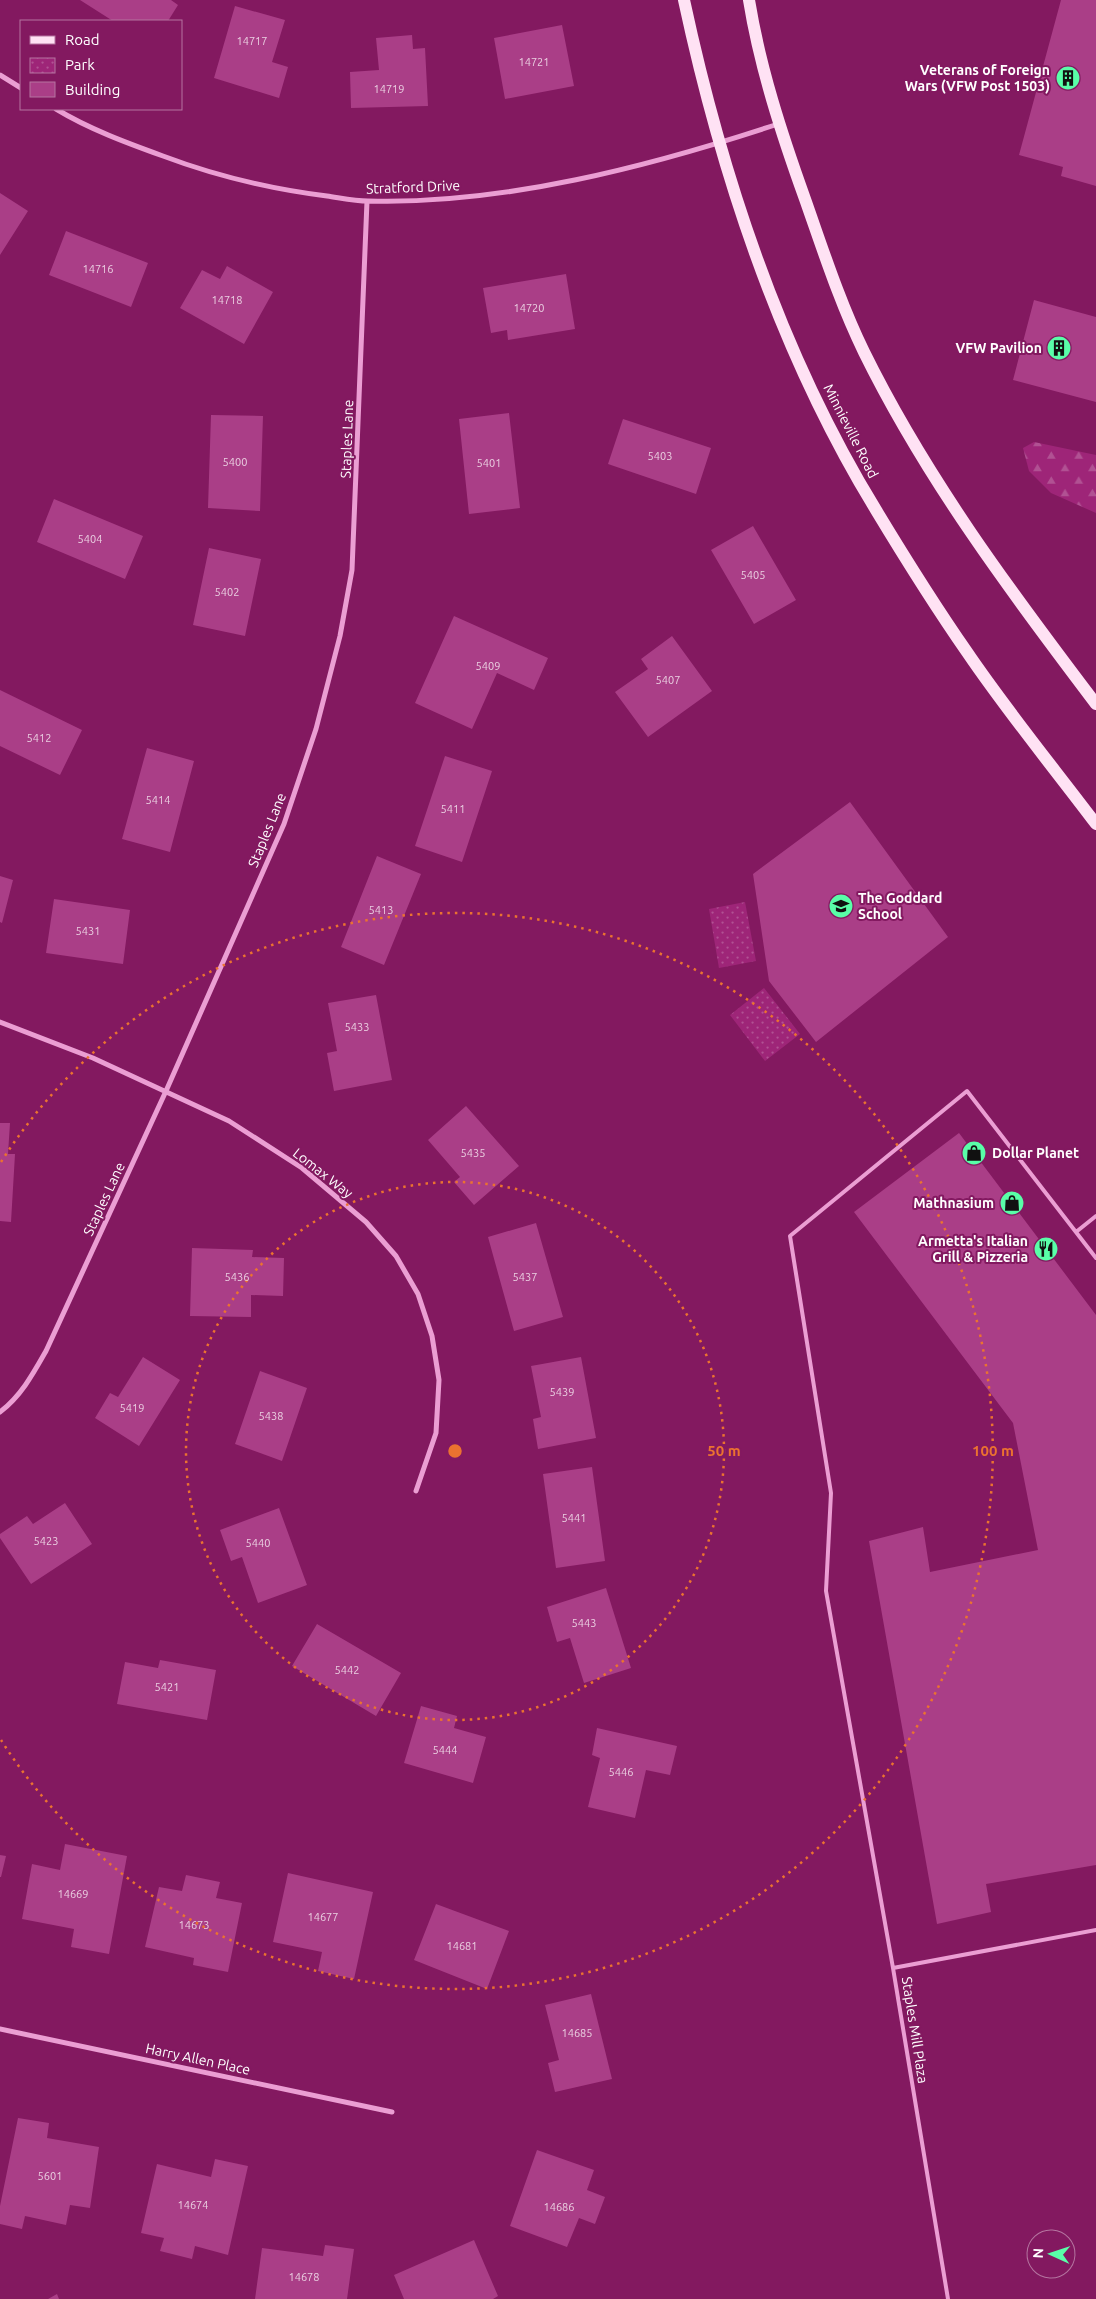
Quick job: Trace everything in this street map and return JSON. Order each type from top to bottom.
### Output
[{"type":"main road","name":"Minnieville Road","points":[[684,0],[719,143],[776,308],[811,386],[875,509],[967,652],[1096,824]]},
{"type":"main road","points":[[749,0],[778,124],[839,294],[864,351],[909,436],[985,554],[1096,704]]},
{"type":"street","points":[[0,75],[20,87]]},
{"type":"street","name":"Stratford Drive","points":[[58,110],[120,140],[194,168],[277,190],[367,201],[449,199],[542,185],[621,170],[719,143],[778,124]]},
{"type":"street","name":"Staples Lane","points":[[0,1412],[9,1405],[28,1383],[46,1351],[166,1091],[284,824],[316,729],[340,636],[352,560],[367,201]]},
{"type":"street","name":"Lomax Way","points":[[0,1022],[93,1058],[229,1121],[302,1168],[366,1222],[396,1256],[418,1294],[432,1336],[439,1380],[436,1433],[416,1491]]},
{"type":"street","name":"Harry Allen Place","points":[[0,2029],[392,2112]]},
{"type":"lane","points":[[893,1968],[826,1591],[831,1493],[790,1236],[967,1091],[1096,1258]]},
{"type":"lane","points":[[1076,1232],[1096,1216]]},
{"type":"lane","name":"Staples Mill Plaza","points":[[948,2299],[893,1968],[1096,1930]]},
{"type":"green space","points":[[1034,442],[1096,455],[1096,513],[1051,493],[1029,471],[1023,448]]},
{"type":"green space","points":[[745,902],[756,961],[719,968],[709,909]]},
{"type":"green space","points":[[764,988],[800,1034],[765,1061],[730,1015]]},
{"type":"building","points":[[80,0],[171,0],[178,5],[169,20],[111,20]]},
{"type":"building","name":"Veterans of Foreign Wars (VFW Post 1503)","points":[[1061,0],[1096,0],[1096,186],[1061,176],[1063,167],[1019,155]]},
{"type":"building","points":[[235,6],[285,20],[272,62],[288,67],[279,98],[214,78]]},
{"type":"building","points":[[562,25],[574,86],[505,99],[494,38]]},
{"type":"building","points":[[412,35],[413,49],[425,48],[428,106],[351,108],[350,72],[379,70],[376,38]]},
{"type":"building","points":[[0,193],[28,211],[0,255]]},
{"type":"building","points":[[66,231],[148,263],[131,307],[49,275]]},
{"type":"building","points":[[227,266],[273,292],[244,344],[180,308],[202,270],[220,279]]},
{"type":"building","points":[[566,274],[575,329],[508,340],[507,330],[491,333],[483,288]]},
{"type":"building","name":"VFW Pavilion","points":[[1034,300],[1096,317],[1096,402],[1013,380]]},
{"type":"building","points":[[509,413],[520,508],[469,514],[459,419]]},
{"type":"building","points":[[211,415],[263,416],[260,511],[208,508]]},
{"type":"building","points":[[623,419],[711,448],[696,494],[608,464]]},
{"type":"building","points":[[54,499],[143,536],[125,579],[37,542]]},
{"type":"building","points":[[753,526],[796,600],[754,624],[711,550]]},
{"type":"building","points":[[209,548],[261,559],[245,636],[193,625]]},
{"type":"building","points":[[454,616],[548,658],[534,690],[497,673],[472,729],[415,703]]},
{"type":"building","points":[[672,636],[712,691],[648,737],[615,692],[648,669],[641,659]]},
{"type":"building","points":[[0,690],[82,730],[60,775],[0,746]]},
{"type":"building","points":[[147,748],[194,761],[170,852],[122,839]]},
{"type":"building","points":[[445,756],[492,771],[462,862],[415,846]]},
{"type":"building","name":"The Goddard School","points":[[850,802],[948,937],[816,1042],[769,981],[753,874]]},
{"type":"building","points":[[377,856],[421,874],[384,965],[341,947]]},
{"type":"building","points":[[0,876],[13,880],[2,923],[0,922]]},
{"type":"building","points":[[54,899],[130,910],[123,964],[46,953]]},
{"type":"building","points":[[376,995],[392,1080],[334,1091],[327,1053],[337,1051],[328,1003]]},
{"type":"building","points":[[466,1106],[519,1166],[474,1205],[454,1182],[460,1177],[428,1140]]},
{"type":"building","points":[[0,1123],[10,1123],[8,1154],[15,1154],[11,1222],[0,1221]]},
{"type":"building","points":[[959,1133],[1096,1315],[1096,1865],[986,1884],[991,1912],[937,1924],[869,1541],[923,1527],[930,1572],[1038,1550],[1013,1423],[854,1212]]},
{"type":"building","points":[[536,1223],[563,1317],[514,1331],[488,1237]]},
{"type":"building","points":[[192,1248],[253,1250],[252,1257],[284,1258],[283,1296],[251,1295],[251,1317],[190,1316]]},
{"type":"building","points":[[143,1357],[180,1380],[139,1446],[95,1418],[110,1393],[118,1397]]},
{"type":"building","points":[[581,1357],[596,1438],[538,1449],[533,1419],[541,1417],[531,1366]]},
{"type":"building","points":[[260,1371],[307,1388],[282,1461],[235,1444]]},
{"type":"building","points":[[592,1467],[605,1561],[556,1568],[543,1474]]},
{"type":"building","points":[[65,1503],[92,1544],[31,1584],[0,1538],[0,1534],[27,1516],[33,1524]]},
{"type":"building","points":[[279,1508],[307,1585],[258,1603],[242,1557],[231,1561],[220,1530]]},
{"type":"building","points":[[606,1588],[631,1668],[584,1683],[570,1638],[557,1642],[547,1607]]},
{"type":"building","points":[[317,1624],[401,1673],[376,1716],[292,1666]]},
{"type":"building","points":[[160,1660],[216,1670],[207,1720],[117,1704],[125,1662],[158,1668]]},
{"type":"building","points":[[421,1706],[457,1716],[454,1728],[486,1737],[473,1783],[404,1763]]},
{"type":"building","points":[[597,1728],[677,1746],[670,1775],[646,1770],[635,1818],[588,1807],[600,1758],[592,1755]]},
{"type":"building","points":[[65,1844],[127,1856],[109,1954],[71,1947],[74,1929],[22,1919],[32,1864],[60,1870]]},
{"type":"building","points":[[0,1855],[6,1856],[1,1877],[0,1877]]},
{"type":"building","points":[[288,1873],[373,1892],[354,1979],[318,1971],[322,1952],[273,1942]]},
{"type":"building","points":[[186,1875],[220,1882],[216,1898],[242,1903],[228,1972],[193,1965],[194,1958],[145,1947],[159,1887],[182,1891]]},
{"type":"building","points":[[436,1904],[509,1931],[487,1989],[414,1960]]},
{"type":"building","points":[[591,1994],[612,2079],[555,2092],[548,2063],[559,2060],[545,2005]]},
{"type":"building","points":[[18,2118],[49,2123],[47,2138],[99,2147],[90,2208],[70,2205],[66,2225],[25,2216],[22,2229],[0,2224],[0,2206]]},
{"type":"building","points":[[537,2150],[594,2170],[587,2190],[605,2197],[595,2224],[579,2218],[567,2247],[510,2226]]},
{"type":"building","points":[[215,2159],[248,2166],[228,2255],[195,2246],[192,2259],[160,2251],[164,2238],[141,2233],[157,2164],[211,2177]]},
{"type":"building","points":[[474,2240],[498,2296],[493,2299],[404,2299],[394,2275]]},
{"type":"building","points":[[325,2245],[354,2249],[347,2299],[255,2299],[262,2248],[323,2256]]},
{"type":"building","points":[[57,2294],[59,2299],[48,2299]]},
{"type":"place","name":"Veterans of Foreign Wars (VFW Post 1503)","points":[[1068,78]]},
{"type":"place","name":"VFW Pavilion","points":[[1059,348]]},
{"type":"place","name":"The Goddard School","points":[[841,906]]},
{"type":"place","name":"Dollar Planet","points":[[974,1153]]},
{"type":"place","name":"Mathnasium","points":[[1012,1203]]},
{"type":"place","name":"Armetta's Italian Grill & Pizzeria","points":[[1046,1249]]}]
